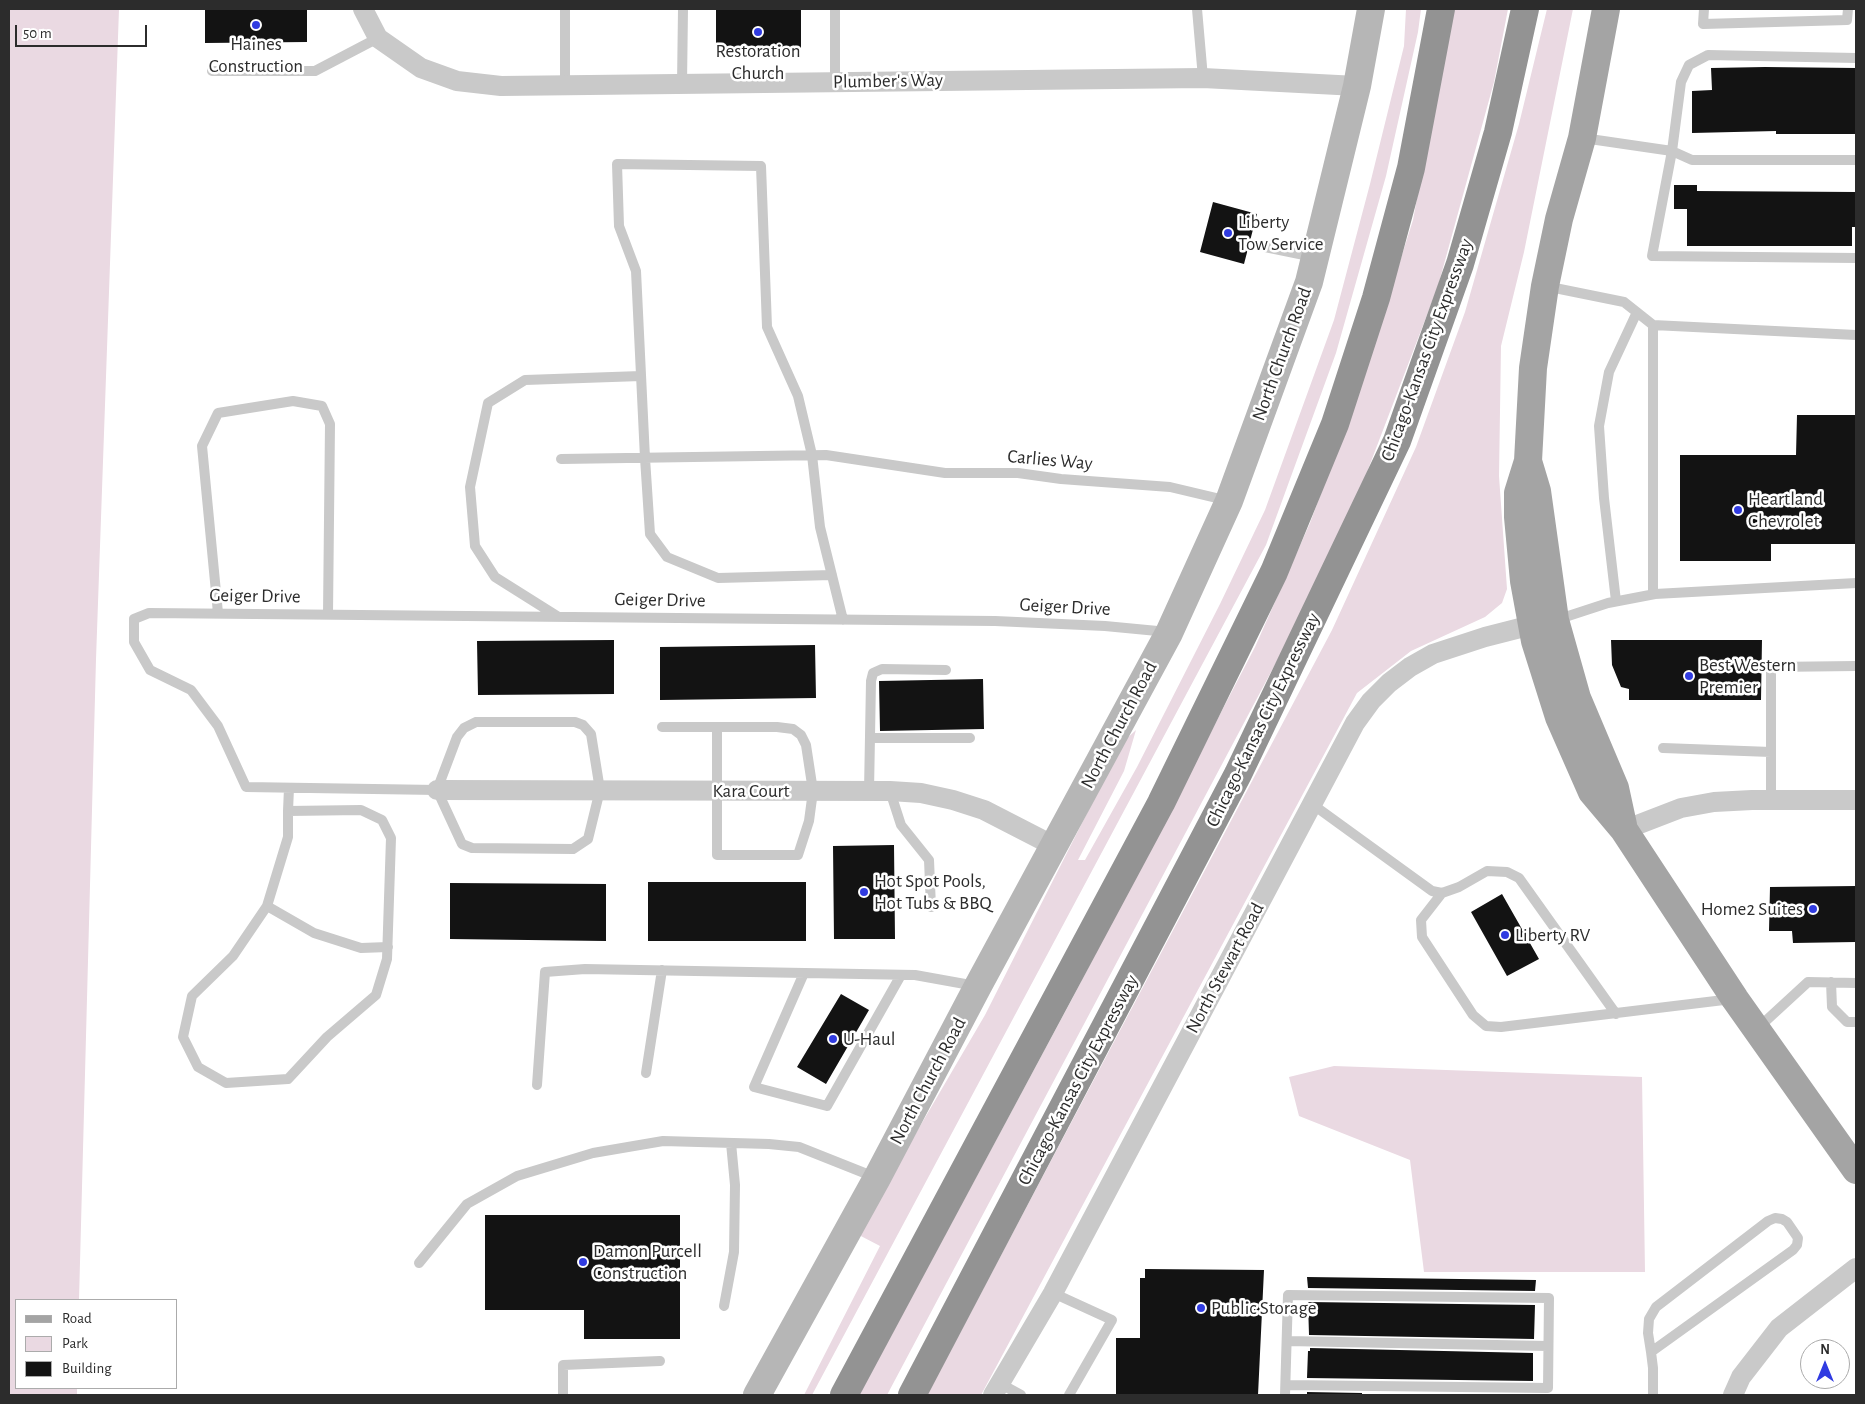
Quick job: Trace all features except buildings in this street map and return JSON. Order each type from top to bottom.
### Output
[{"type":"highway","points":[[844,1395],[1161,803],[1274,572],[1335,424],[1376,298],[1411,168],[1441,9]]},
{"type":"highway","name":"Chicago-Kansas City Expressway","points":[[912,1395],[1238,774],[1397,441],[1460,264],[1498,132],[1525,9]]},
{"type":"main road","name":"North Church Road","points":[[757,1395],[877,1178],[978,986],[1169,633],[1229,501],[1309,282],[1357,86],[1371,9]]},
{"type":"main road","points":[[1606,9],[1582,138],[1559,219],[1545,286],[1533,368],[1528,461],[1537,491],[1543,623],[1615,788],[1624,830],[1735,998],[1856,1170]]},
{"type":"street","points":[[363,9],[378,38]]},
{"type":"street","name":"Plumber's Way","points":[[378,38],[421,68],[457,81],[501,86],[1204,78],[1357,86]]},
{"type":"street","name":"North Stewart Road","points":[[996,1389],[1053,1293],[1355,723],[1389,683],[1410,667],[1433,654],[1485,637],[1543,623]]},
{"type":"street","name":"Kara Court","points":[[438,790],[890,791],[920,793],[961,802],[984,810],[1054,846]]},
{"type":"street","points":[[1624,830],[1681,808],[1714,802],[1856,800]]},
{"type":"street","points":[[1732,1395],[1741,1377],[1779,1328],[1856,1268]]},
{"type":"lane","points":[[564,86],[565,9]]},
{"type":"lane","points":[[682,84],[683,9]]},
{"type":"lane","points":[[835,9],[835,82]]},
{"type":"lane","points":[[1197,9],[1204,78]]},
{"type":"lane","points":[[1704,9],[1703,24],[1847,20],[1848,9]]},
{"type":"lane","points":[[212,71],[315,71],[378,38]]},
{"type":"lane","points":[[1856,58],[1708,55],[1690,65],[1681,82],[1672,151],[1652,256],[1856,258]]},
{"type":"lane","points":[[1582,138],[1672,151],[1692,160],[1856,160]]},
{"type":"lane","points":[[832,576],[718,578],[667,557],[650,534],[636,271],[620,226],[617,164],[761,166],[767,327],[798,396],[812,455],[820,527],[843,620]]},
{"type":"lane","points":[[1265,247],[1315,257]]},
{"type":"lane","points":[[1545,286],[1624,302],[1653,326],[1856,334]]},
{"type":"lane","points":[[1616,601],[1604,498],[1599,426],[1609,372],[1637,312]]},
{"type":"lane","points":[[1653,326],[1653,594]]},
{"type":"lane","points":[[558,617],[495,577],[475,546],[470,486],[488,403],[525,380],[641,376]]},
{"type":"lane","points":[[218,613],[202,446],[218,413],[293,400],[322,406],[330,424],[328,614]]},
{"type":"lane","name":"Carlies Way","points":[[561,460],[826,455],[945,473],[1018,473],[1061,480],[1170,487],[1229,501]]},
{"type":"lane","points":[[1543,623],[1616,601],[1653,594],[1856,583]]},
{"type":"lane","name":"Geiger Drive","points":[[289,788],[246,787],[218,726],[191,690],[150,670],[134,642],[134,619],[149,612],[1005,622],[1105,626],[1169,633]]},
{"type":"lane","points":[[1771,800],[1770,667],[1856,666]]},
{"type":"lane","points":[[869,791],[871,681],[873,673],[882,669],[946,670]]},
{"type":"lane","points":[[476,722],[575,722],[583,725],[591,734],[600,790],[588,839],[573,849],[472,848],[462,844],[438,790],[457,736],[464,728],[476,722]]},
{"type":"lane","points":[[662,727],[717,727],[777,727],[793,730],[802,735],[806,745],[813,791],[809,821],[798,856],[718,855],[717,727]]},
{"type":"lane","points":[[870,738],[970,738]]},
{"type":"lane","points":[[1663,748],[1771,752]]},
{"type":"lane","points":[[288,811],[361,810],[382,820],[390,838],[387,959],[376,995],[327,1036],[288,1079],[226,1083],[198,1067],[183,1037],[192,996],[233,956],[267,906],[288,837],[288,811],[289,788],[438,790]]},
{"type":"lane","points":[[890,791],[901,825],[929,860],[931,907]]},
{"type":"lane","points":[[1312,804],[1432,890],[1442,893]]},
{"type":"lane","points":[[1616,1014],[1519,878],[1508,872],[1487,871],[1459,887],[1442,893],[1421,920],[1422,937],[1473,1015],[1486,1026],[1501,1027],[1616,1014],[1735,998]]},
{"type":"lane","points":[[267,906],[314,933],[361,948],[388,947]]},
{"type":"lane","points":[[537,1085],[545,972],[585,968],[915,975],[978,986]]},
{"type":"lane","points":[[646,1073],[662,970]]},
{"type":"lane","points":[[804,973],[754,1088],[827,1106],[901,975]]},
{"type":"lane","points":[[1757,1029],[1808,982],[1856,983]]},
{"type":"lane","points":[[1831,982],[1832,1007],[1852,1022]]},
{"type":"lane","points":[[419,1263],[467,1204],[517,1176],[593,1153],[663,1141],[769,1144],[799,1147],[877,1178]]},
{"type":"lane","points":[[724,1306],[734,1252],[735,1185],[731,1142]]},
{"type":"lane","points":[[1650,1352],[1793,1250],[1797,1245],[1798,1238],[1787,1222],[1782,1218],[1768,1220],[1656,1307],[1649,1319],[1648,1333],[1650,1352],[1653,1368],[1654,1395]]},
{"type":"lane","points":[[1053,1293],[1112,1320],[1069,1395]]},
{"type":"lane","points":[[1288,1295],[1549,1298],[1548,1388],[1286,1390],[1287,1341],[1288,1295]]},
{"type":"lane","points":[[1287,1341],[1548,1346]]},
{"type":"lane","points":[[563,1395],[563,1364],[660,1361]]},
{"type":"lane","points":[[996,1389],[1021,1395]]},
{"type":"green space","points":[[9,9],[119,9],[96,659],[79,1299],[15,1299],[15,1389],[77,1389],[77,1395],[9,1395]]},
{"type":"green space","points":[[1406,9],[1421,9],[1418,32],[1386,176],[1336,353],[1266,545],[812,1395],[804,1395],[880,1246],[857,1234],[985,1015],[1123,742],[1136,730],[1124,771],[1078,860],[1085,860],[1137,767],[1220,604],[1265,510],[1334,320],[1404,46]]},
{"type":"green space","points":[[1452,9],[1508,9],[1494,82],[1438,286],[1367,472],[1314,591],[887,1395],[859,1395],[1072,999],[1255,647],[1310,523],[1361,385],[1413,220]]},
{"type":"green space","points":[[1547,9],[1573,9],[1524,252],[1501,346],[1499,476],[1507,589],[1502,603],[1485,617],[1411,651],[1357,693],[981,1395],[927,1395],[1332,630],[1416,447],[1465,312],[1519,124]]},
{"type":"green space","points":[[1334,1066],[1642,1077],[1645,1272],[1424,1272],[1410,1160],[1299,1116],[1289,1077]]},
{"type":"place","name":"Haines Construction","points":[[256,25]]},
{"type":"place","name":"Restoration Church","points":[[758,32]]},
{"type":"place","name":"Liberty Tow Service","points":[[1228,233]]},
{"type":"place","name":"Heartland Chevrolet","points":[[1738,510]]},
{"type":"place","name":"Best Western Premier","points":[[1689,676]]},
{"type":"place","name":"Hot Spot Pools, Hot Tubs & BBQ","points":[[864,892]]},
{"type":"place","name":"Home2 Suites","points":[[1813,909]]},
{"type":"place","name":"Liberty RV","points":[[1505,935]]},
{"type":"place","name":"U-Haul","points":[[833,1039]]},
{"type":"place","name":"Damon Purcell Construction","points":[[583,1262]]},
{"type":"place","name":"Public Storage","points":[[1201,1308]]}]
